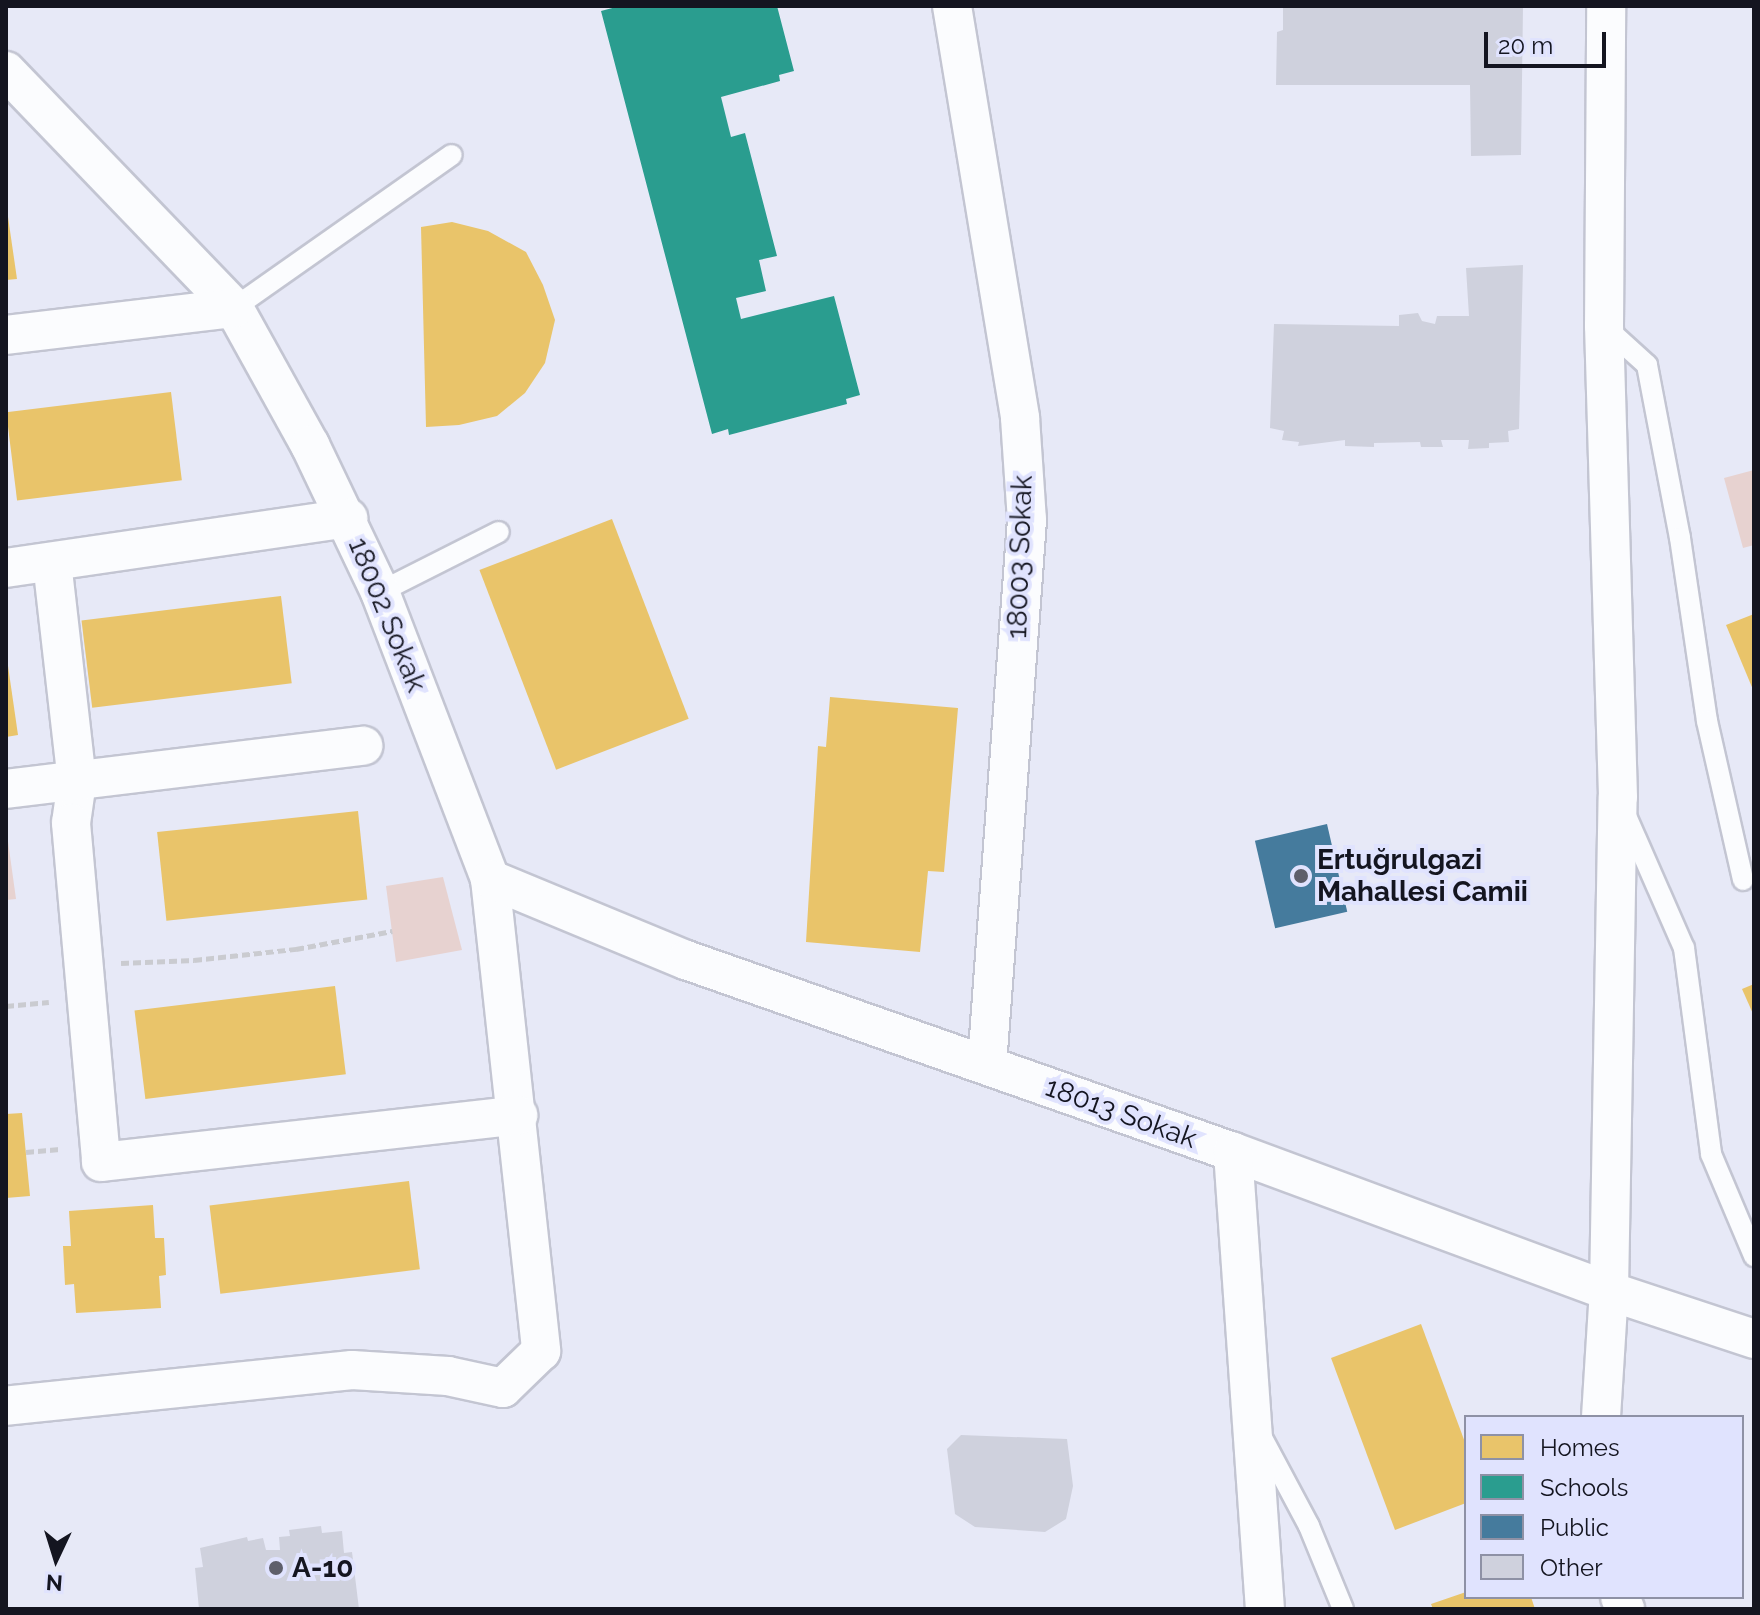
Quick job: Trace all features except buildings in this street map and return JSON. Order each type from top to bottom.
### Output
[{"type":"street","name":"18003 Sokak","points":[[952,6],[1020,418],[1027,520],[987,1065]]},
{"type":"street","points":[[1601,1415],[1609,1291],[1618,797],[1604,326],[1606,6]]},
{"type":"street","name":"18002 Sokak","points":[[6,71],[234,308],[348,518],[380,592],[490,879],[518,1115],[541,1351],[503,1388],[448,1376],[352,1370],[7,1405]]},
{"type":"street","points":[[6,335],[234,308]]},
{"type":"street","points":[[6,568],[348,518]]},
{"type":"street","points":[[52,562],[77,781],[71,823],[101,1162],[518,1115]]},
{"type":"street","points":[[6,789],[363,746]]},
{"type":"street","name":"18013 Sokak","points":[[490,879],[686,960],[1233,1152],[1609,1291],[1754,1339]]},
{"type":"street","points":[[1233,1152],[1265,1609]]},
{"type":"lane","points":[[234,308],[452,155]]},
{"type":"lane","points":[[1604,326],[1647,365],[1680,538],[1707,721],[1743,880]]},
{"type":"lane","points":[[380,592],[499,532]]},
{"type":"lane","points":[[1618,797],[1684,948],[1711,1154],[1754,1256]]},
{"type":"lane","points":[[1253,1420],[1309,1526],[1343,1609]]},
{"type":"path","points":[[85,964],[194,960],[296,949],[392,931]]},
{"type":"shaded area","points":[[1754,470],[1754,545],[1743,548],[1724,478]]},
{"type":"shaded area","points":[[6,827],[16,899],[6,900]]},
{"type":"shaded area","points":[[443,877],[462,950],[396,962],[386,886]]},
{"type":"place","name":"Ertuğrulgazi Mahallesi Camii","points":[[1301,876]]},
{"type":"place","name":"A-10","points":[[276,1568]]}]
